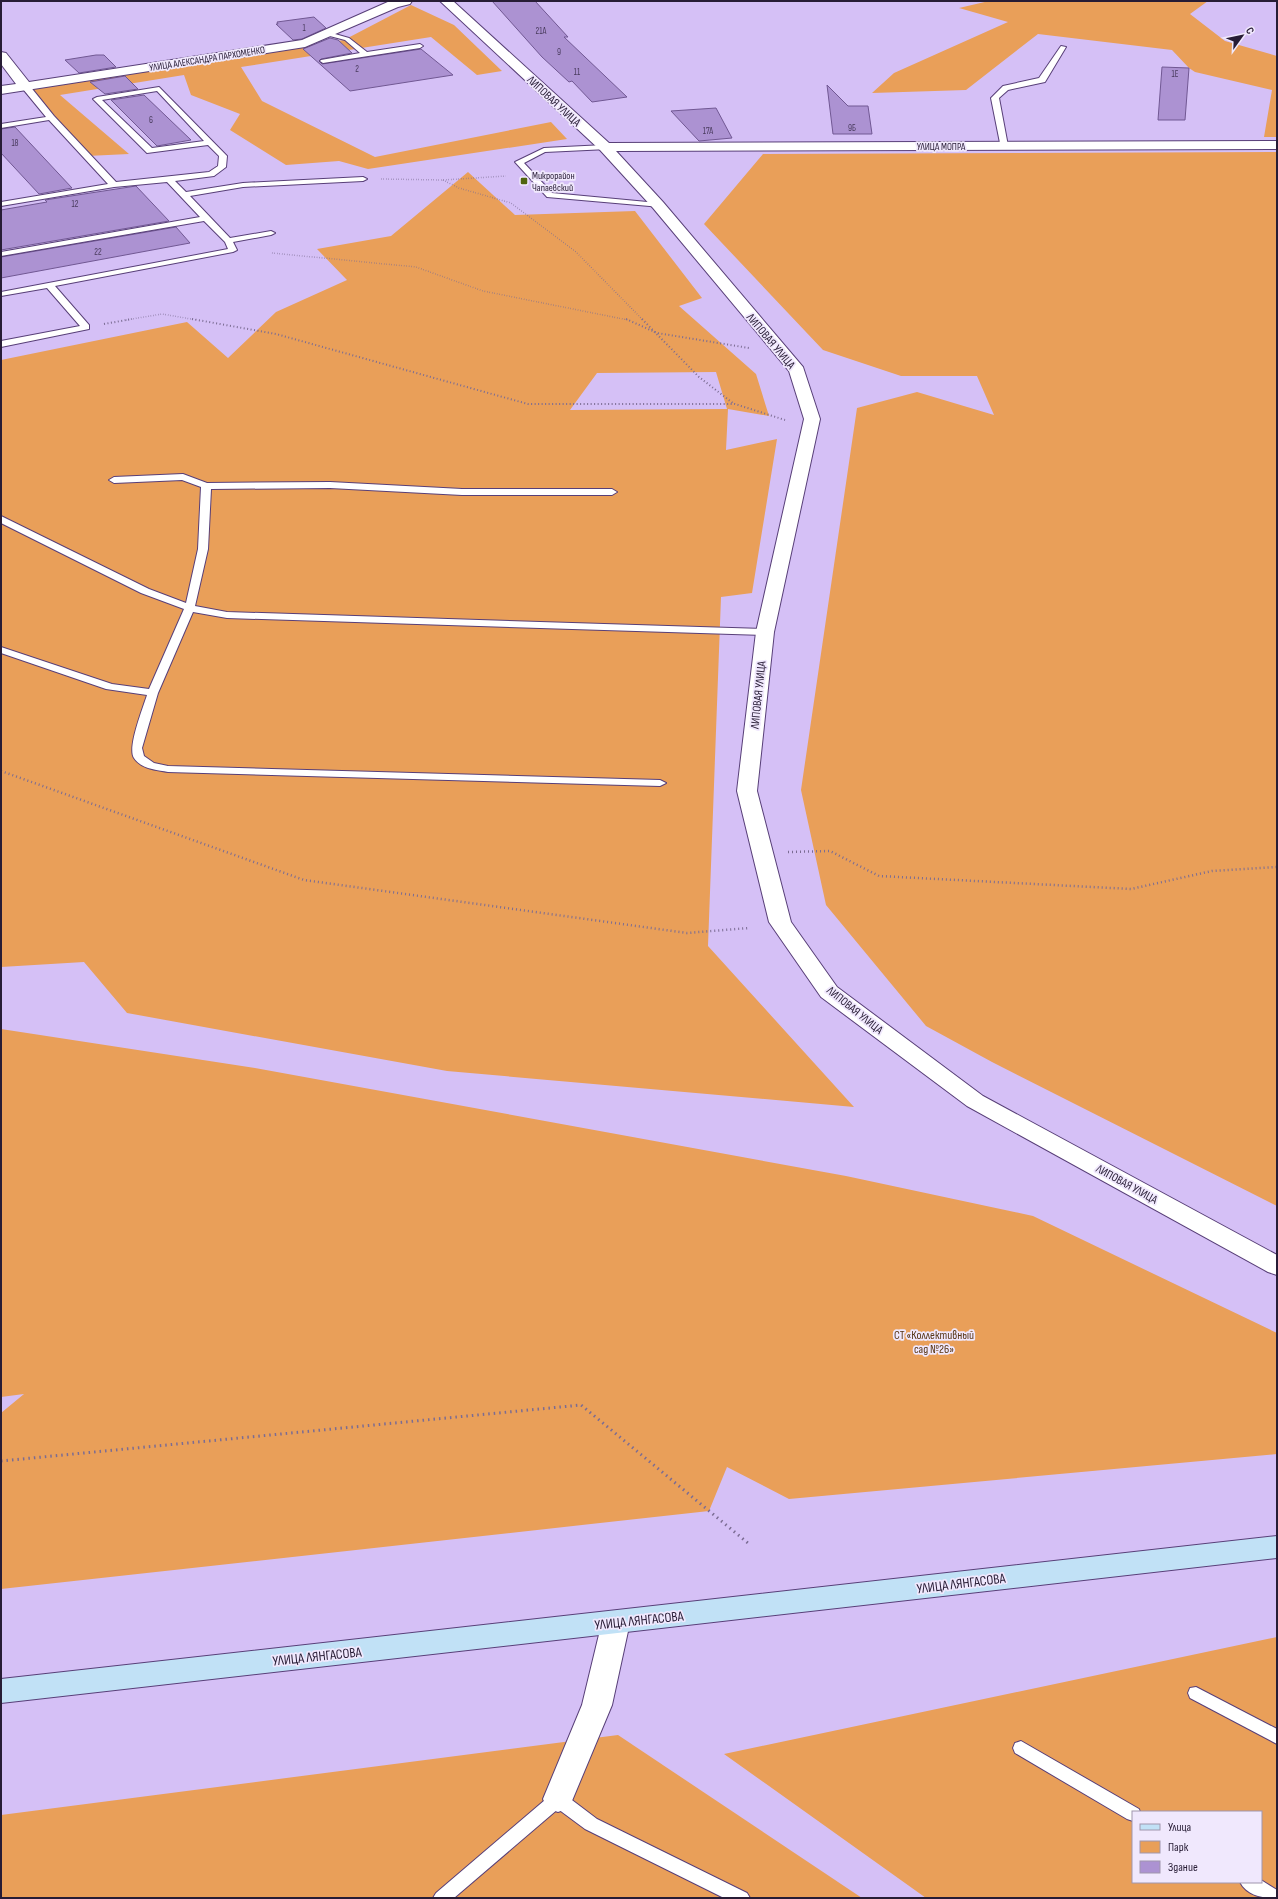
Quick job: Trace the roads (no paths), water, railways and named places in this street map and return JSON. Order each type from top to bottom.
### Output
[{"type":"main road","name":"УЛИЦА ЛЯНГАСОВА","points":[[1,1691],[1277,1547]]},
{"type":"street","name":"УЛИЦА АЛЕКСАНДРА ПАРХОМЕНКО","points":[[1,90],[305,43],[394,4],[406,1]]},
{"type":"street","name":"ЛИПОВАЯ УЛИЦА","points":[[446,1],[605,147],[658,205],[780,352],[797,370],[812,419],[765,632],[747,791],[780,922],[828,992],[975,1101],[1277,1266]]},
{"type":"street","points":[[1,56],[26,87]]},
{"type":"street","name":"УЛИЦА МОПРА","points":[[605,147],[1277,145]]},
{"type":"street","points":[[558,1799],[597,1704],[616,1622]]},
{"type":"lane","points":[[328,34],[347,39],[366,54]]},
{"type":"lane","points":[[323,61],[420,46]]},
{"type":"lane","points":[[1004,146],[995,98],[1006,88],[1042,80],[1063,47]]},
{"type":"lane","points":[[26,87],[51,118],[114,186]]},
{"type":"lane","points":[[1,195],[4,204],[114,186],[211,174],[222,167],[223,156],[210,142],[159,89],[97,99],[150,151],[210,142]]},
{"type":"lane","points":[[1,126],[51,118]]},
{"type":"lane","points":[[605,147],[544,150],[519,162],[550,195],[658,205]]},
{"type":"lane","points":[[1,294],[233,250],[228,241],[169,179]]},
{"type":"lane","points":[[184,195],[243,185],[362,179]]},
{"type":"lane","points":[[1,254],[206,218]]},
{"type":"lane","points":[[228,241],[272,233]]},
{"type":"lane","points":[[1,344],[86,327],[49,285]]},
{"type":"lane","points":[[114,480],[183,478],[206,486],[330,484],[462,492],[612,492]]},
{"type":"lane","points":[[206,486],[203,549],[190,608],[153,693],[137,748],[139,757],[150,765],[168,769],[660,783]]},
{"type":"lane","points":[[1,519],[145,591],[190,608],[227,615],[765,632]]},
{"type":"lane","points":[[1,650],[110,687],[153,693]]},
{"type":"lane","points":[[1196,1693],[1277,1738]]},
{"type":"lane","points":[[1021,1748],[1132,1813]]},
{"type":"lane","points":[[442,1898],[558,1799],[591,1824],[741,1898]]},
{"type":"lane","points":[[1251,1883],[1276,1898]]},
{"type":"place","name":"Микрорайон Чапаевский","points":[[524,181]]},
{"type":"park label","name":"СТ «Коллективный сад №26»","points":[[934,1342]]}]
